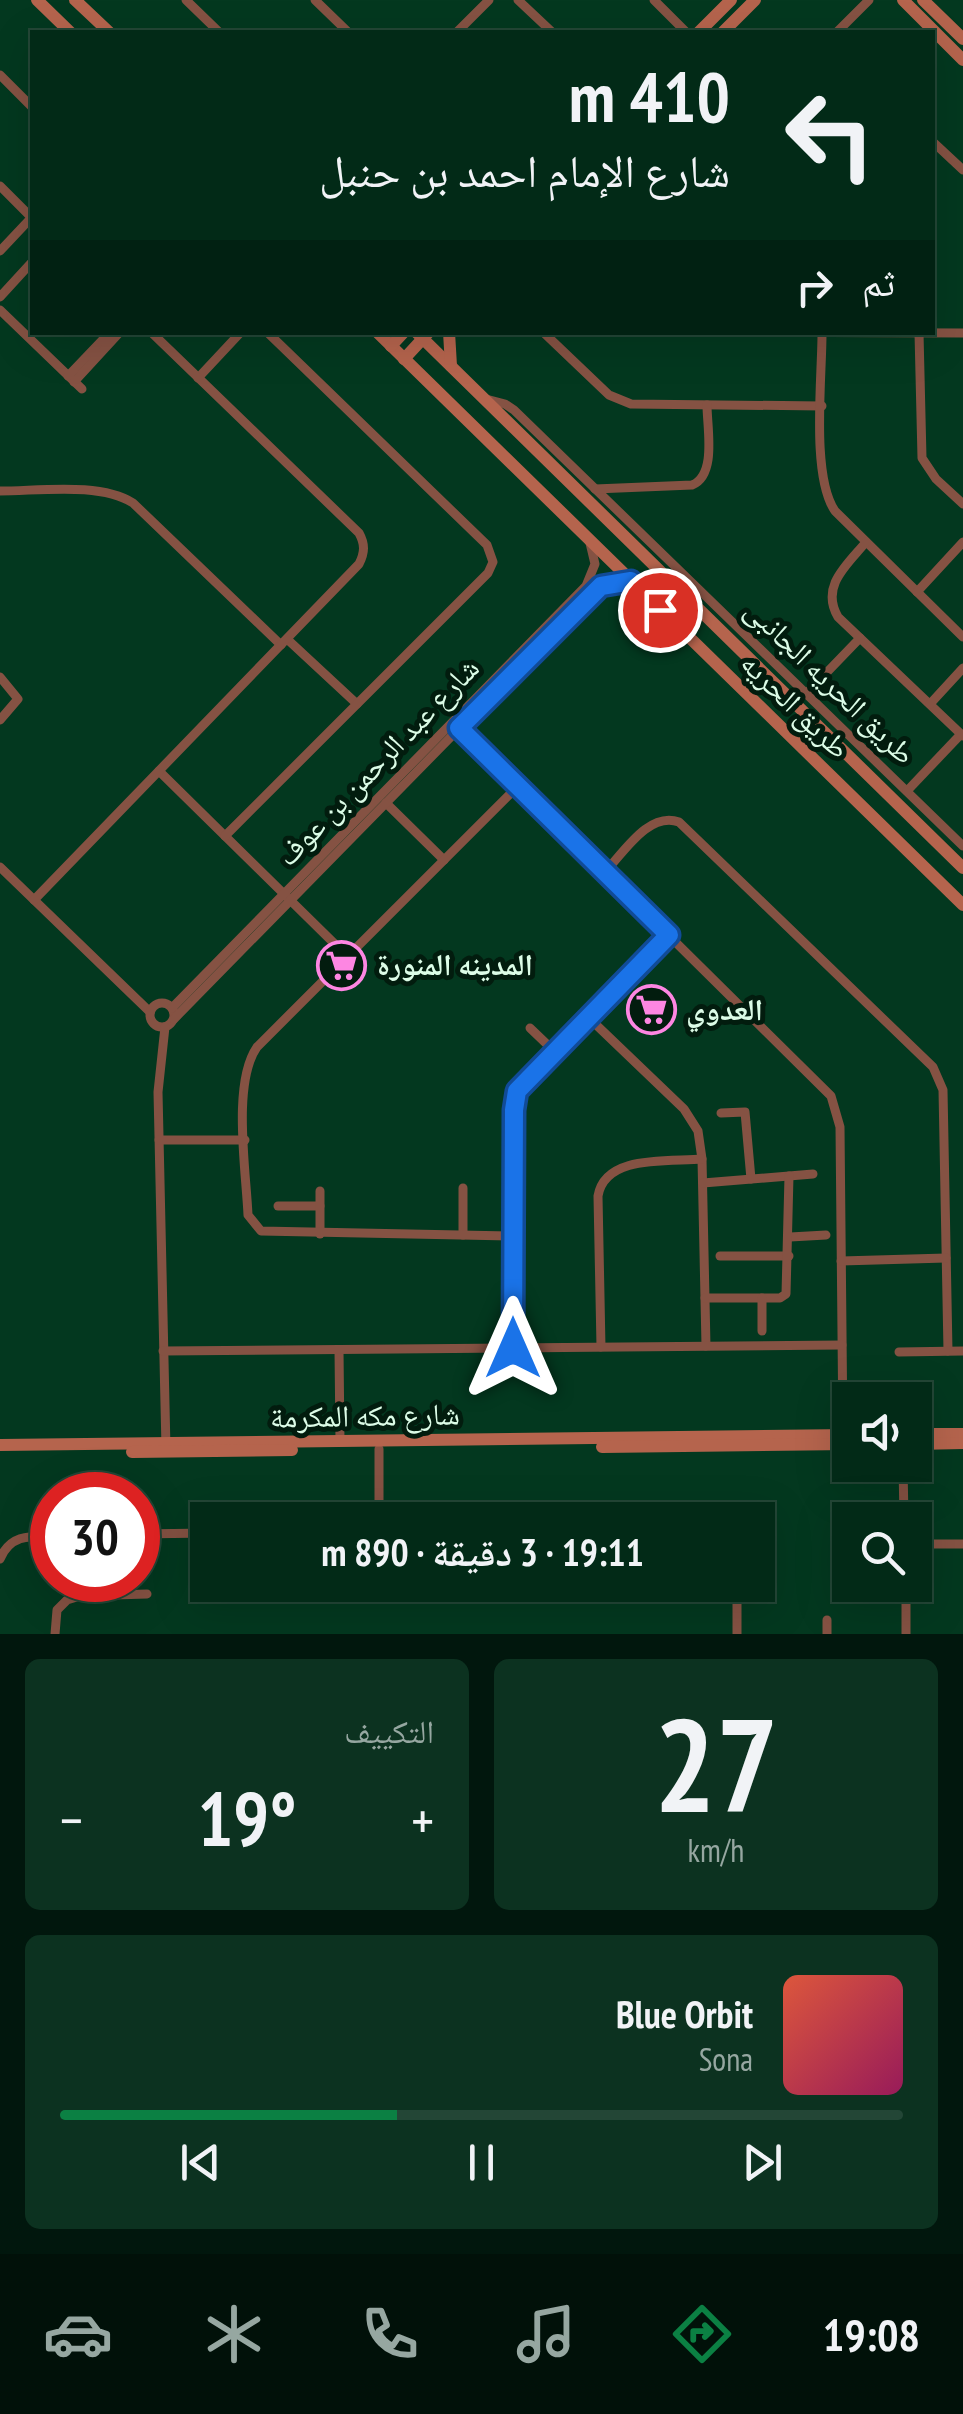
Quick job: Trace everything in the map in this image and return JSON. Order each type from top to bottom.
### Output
[{"type":"street","points":[[37,0],[68,30]]},
{"type":"street","points":[[75,0],[106,30]]},
{"type":"street","points":[[186,0],[217,30]]},
{"type":"street","points":[[315,0],[346,30]]},
{"type":"street","points":[[459,30],[489,0]]},
{"type":"street","points":[[518,0],[550,30]]},
{"type":"street","points":[[654,0],[684,30]]},
{"type":"street","points":[[701,30],[731,0]]},
{"type":"street","points":[[726,30],[755,0]]},
{"type":"street","points":[[839,30],[868,0]]},
{"type":"street","points":[[902,0],[932,30]]},
{"type":"street","points":[[923,0],[963,39]]},
{"type":"street","points":[[329,30],[337,22]]},
{"type":"street","points":[[935,32],[963,60]]},
{"type":"street","points":[[0,75],[30,101]]},
{"type":"street","points":[[935,144],[963,170]]},
{"type":"street","points":[[0,186],[30,215]]},
{"type":"street","points":[[0,251],[30,219]]},
{"type":"street","points":[[0,297],[30,264]]},
{"type":"street","points":[[0,310],[75,382]]},
{"type":"street","points":[[935,333],[963,333]]},
{"type":"street","points":[[75,382],[108,335]]},
{"type":"street","points":[[75,382],[117,335]]},
{"type":"street","points":[[34,900],[360,564],[363,556],[359,533],[155,335]]},
{"type":"street","points":[[198,378],[239,335]]},
{"type":"street","points":[[225,836],[488,573],[493,556],[487,545],[270,335]]},
{"type":"street","name":"طريق الحريه","points":[[380,335],[963,905]]},
{"type":"street","points":[[391,346],[401,335]]},
{"type":"street","points":[[404,358],[422,335]]},
{"type":"street","name":"طريق الحريه","points":[[422,335],[963,867]]},
{"type":"street","points":[[449,335],[450,366]]},
{"type":"street","points":[[546,335],[619,401],[822,406]]},
{"type":"street","points":[[822,335],[823,487],[835,511],[963,637]]},
{"type":"street","points":[[919,335],[922,458],[936,479],[963,504]]},
{"type":"street","name":"طريق الحريه الجانبى","points":[[483,398],[514,410],[963,846]]},
{"type":"street","points":[[595,489],[692,485],[700,481],[707,468],[707,405]]},
{"type":"street","points":[[0,490],[97,491],[122,496],[357,704]]},
{"type":"street","name":"شارع عبد الرحمن بن عوف","points":[[287,897],[386,803],[586,586],[594,564],[589,540]]},
{"type":"street","points":[[866,542],[837,577],[831,597],[838,617],[962,735],[906,791]]},
{"type":"street","points":[[917,592],[963,542]]},
{"type":"street","name":"شارع عبد الرحمن بن عوف","points":[[164,1027],[173,1013],[456,725],[592,592],[610,582],[631,581]]},
{"type":"street","points":[[806,694],[860,638]]},
{"type":"street","points":[[930,704],[963,668]]},
{"type":"street","points":[[0,677],[18,698],[0,720]]},
{"type":"street","points":[[770,716],[784,716],[790,708],[790,698]]},
{"type":"street","points":[[456,725],[831,1096],[840,1127],[844,1382]]},
{"type":"street","points":[[800,746],[804,731],[820,727]]},
{"type":"street","points":[[159,771],[347,956]]},
{"type":"street","points":[[513,1236],[267,1233],[251,1222],[243,1086],[251,1056],[518,786]]},
{"type":"street","points":[[386,803],[444,860]]},
{"type":"street","points":[[604,872],[652,823],[666,818],[680,822],[933,1067],[943,1090],[948,1351]]},
{"type":"street","points":[[0,868],[150,1012],[152,1022],[164,1027],[158,1076],[166,1447]]},
{"type":"street","points":[[513,1348],[514,1101],[522,1083],[669,935]]},
{"type":"street","points":[[150,1012],[158,1003],[173,1013]]},
{"type":"street","points":[[588,1017],[684,1108],[698,1131],[703,1183],[706,1346]]},
{"type":"street","points":[[530,1028],[554,1052]]},
{"type":"street","points":[[721,1114],[745,1112],[751,1179]]},
{"type":"street","points":[[159,1140],[245,1140]]},
{"type":"street","points":[[601,1347],[598,1196],[602,1181],[620,1167],[702,1159]]},
{"type":"street","points":[[703,1183],[813,1174]]},
{"type":"street","points":[[705,1298],[780,1298],[786,1294],[789,1176]]},
{"type":"street","points":[[463,1235],[464,1188]]},
{"type":"street","points":[[320,1191],[320,1234]]},
{"type":"street","points":[[278,1206],[320,1206]]},
{"type":"street","points":[[790,1237],[826,1236]]},
{"type":"street","points":[[720,1256],[789,1256]]},
{"type":"street","points":[[842,1262],[946,1258]]},
{"type":"street","points":[[762,1298],[762,1331]]},
{"type":"street","points":[[164,1351],[842,1345]]},
{"type":"street","points":[[339,1350],[340,1441]]},
{"type":"street","points":[[898,1352],[963,1351]]},
{"type":"street","points":[[932,1434],[963,1434]]},
{"type":"street","name":"شارع مكه المكرمة","points":[[0,1453],[340,1441],[464,1444],[832,1439]]},
{"type":"street","points":[[932,1444],[963,1443]]},
{"type":"street","name":"شارع مكه المكرمة","points":[[0,1445],[380,1449],[464,1444]]},
{"type":"street","points":[[379,1502],[380,1449]]},
{"type":"street","points":[[160,1534],[190,1534]]},
{"type":"street","points":[[0,1560],[5,1548],[19,1538],[30,1537]]},
{"type":"street","points":[[932,1544],[963,1544]]},
{"type":"street","points":[[54,1634],[57,1610],[65,1602]]},
{"type":"street","points":[[737,1602],[737,1634]]},
{"type":"street","points":[[906,1602],[906,1634]]},
{"type":"street","points":[[827,1620],[827,1634]]},
{"type":"place","name":"المدينه المنورة","points":[[342,965]]},
{"type":"place","name":"العدوي","points":[[651,1010]]},
{"type":"route","points":[[513,1348],[517,1091],[669,935],[459,728],[601,586],[631,581],[660,610]]}]
